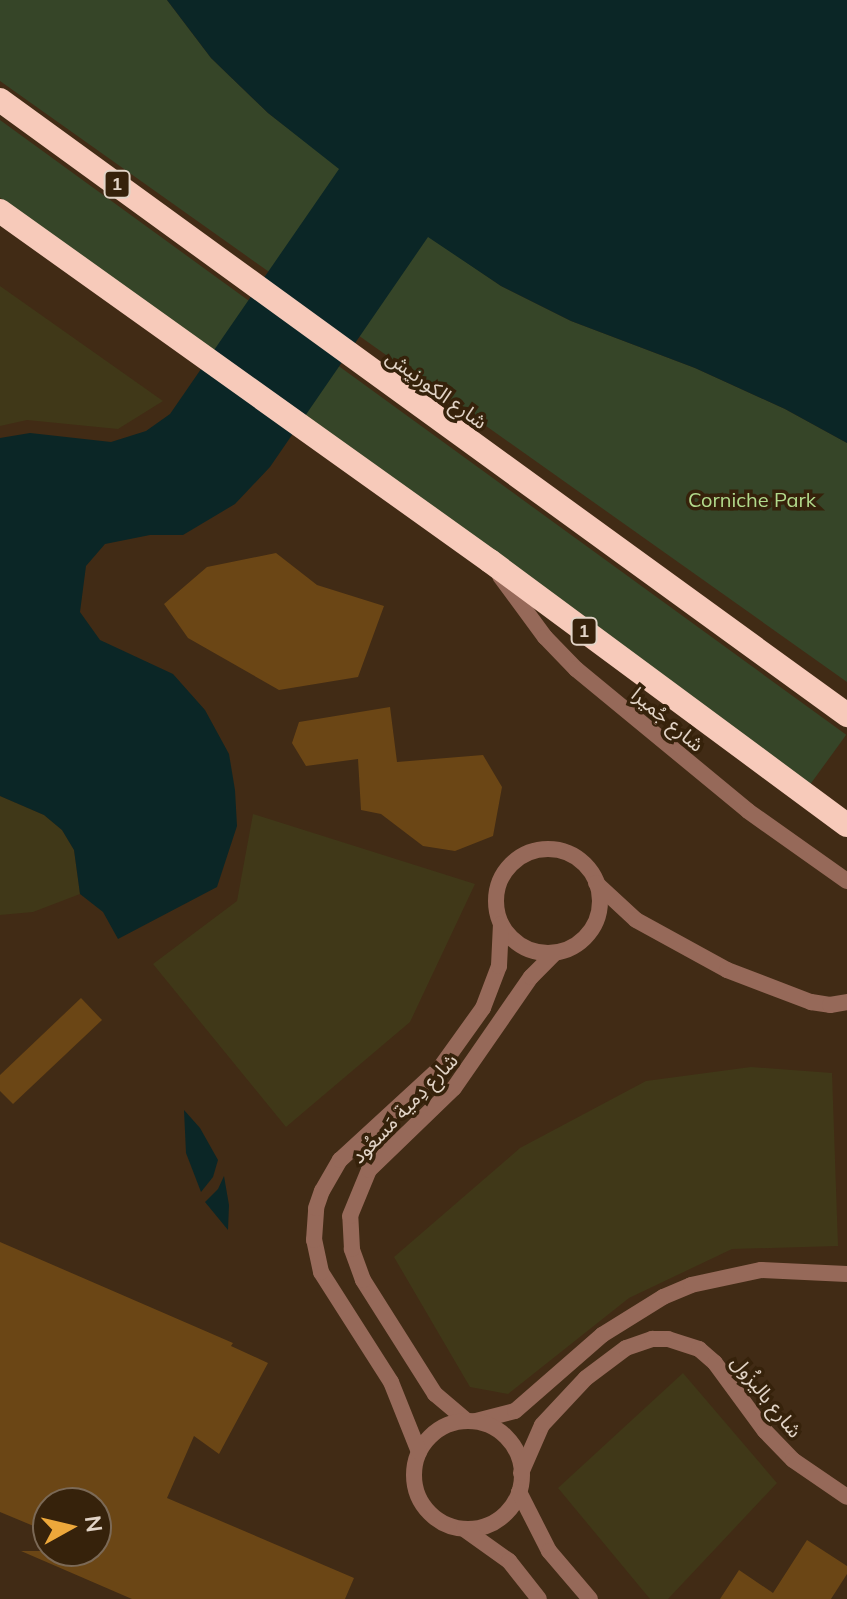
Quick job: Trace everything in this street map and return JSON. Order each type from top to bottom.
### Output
[{"type":"highway","name":"شارع الكورنيش","points":[[0,100],[847,715]]},
{"type":"highway","name":"1","points":[[0,211],[490,561],[847,825]]},
{"type":"street","name":"شارع جُميرا","points":[[490,561],[545,637],[576,669],[748,811],[847,881]]},
{"type":"street","points":[[596,883],[598,913],[590,932],[571,948],[555,953],[523,947],[501,924],[496,905],[498,886],[508,868],[522,855],[541,849],[562,851],[584,864],[596,883],[636,920],[727,970],[811,1002],[830,1005],[847,1002]]},
{"type":"street","name":"شارع دِمية مَسعُود","points":[[419,1452],[391,1382],[321,1272],[314,1240],[316,1208],[340,1160],[440,1068],[471,1026],[487,999],[499,966],[501,924]]},
{"type":"street","name":"شارع دِمية مَسعُود","points":[[472,1421],[454,1413],[435,1394],[363,1280],[352,1249],[350,1216],[369,1170],[454,1088],[531,977],[555,953]]},
{"type":"street","points":[[539,1599],[509,1561],[464,1529],[444,1524],[421,1502],[414,1472],[419,1452],[433,1433],[515,1411],[602,1335],[663,1297],[691,1285],[761,1270],[847,1274]]},
{"type":"street","name":"شارع باليزُول","points":[[521,1473],[542,1425],[586,1378],[626,1348],[652,1339],[668,1339],[699,1349],[715,1363],[765,1431],[793,1460],[847,1497]]},
{"type":"street","points":[[464,1529],[484,1526],[502,1517],[519,1492],[521,1473],[518,1455],[508,1439],[494,1428],[472,1421]]},
{"type":"street","points":[[519,1492],[549,1551],[590,1599]]},
{"type":"green space","name":"Corniche Park","points":[[0,0],[167,0],[211,58],[268,113],[428,236],[501,286],[571,321],[695,368],[785,409],[847,443],[847,682],[0,81]]},
{"type":"green space","points":[[0,120],[846,735],[809,786],[0,198]]},
{"type":"sand","points":[[0,286],[163,401],[118,429],[27,420],[0,426]]},
{"type":"sand","points":[[0,796],[44,815],[62,830],[74,850],[80,894],[33,912],[0,915]]},
{"type":"sand","points":[[253,814],[475,884],[410,1022],[286,1127],[153,964],[237,901]]},
{"type":"sand","points":[[751,1067],[832,1073],[838,1246],[732,1249],[629,1298],[508,1394],[470,1387],[394,1257],[520,1148],[646,1081]]},
{"type":"sand","points":[[683,1373],[777,1483],[668,1599],[650,1599],[558,1488]]},
{"type":"water","points":[[167,0],[847,0],[847,443],[785,409],[695,368],[571,321],[501,286],[428,237],[270,467],[235,504],[183,535],[150,535],[105,544],[86,566],[80,612],[100,640],[173,674],[205,710],[229,754],[235,790],[237,826],[217,887],[118,939],[103,912],[80,894],[74,850],[62,830],[44,815],[0,796],[0,438],[30,433],[111,442],[146,431],[170,414],[339,169],[268,113],[211,58]]},
{"type":"water","points":[[184,1110],[200,1128],[218,1160],[213,1177],[201,1192],[186,1153]]},
{"type":"water","points":[[224,1176],[229,1205],[228,1230],[205,1202],[218,1189]]},
{"type":"building","points":[[276,553],[317,585],[384,606],[358,677],[279,690],[188,638],[164,604],[207,567]]},
{"type":"building","points":[[390,707],[397,762],[483,755],[502,787],[493,836],[455,851],[423,846],[381,814],[361,810],[358,759],[306,766],[292,743],[299,722]]},
{"type":"building","points":[[81,998],[102,1020],[13,1104],[0,1091],[0,1075]]},
{"type":"building","points":[[0,1242],[233,1343],[231,1346],[268,1363],[219,1454],[194,1436],[167,1498],[354,1578],[345,1599],[132,1599],[58,1567],[112,1567],[112,1487],[32,1487],[32,1525],[0,1512]]},
{"type":"building","points":[[807,1540],[847,1566],[847,1574],[831,1599],[720,1599],[739,1570],[773,1593]]}]
